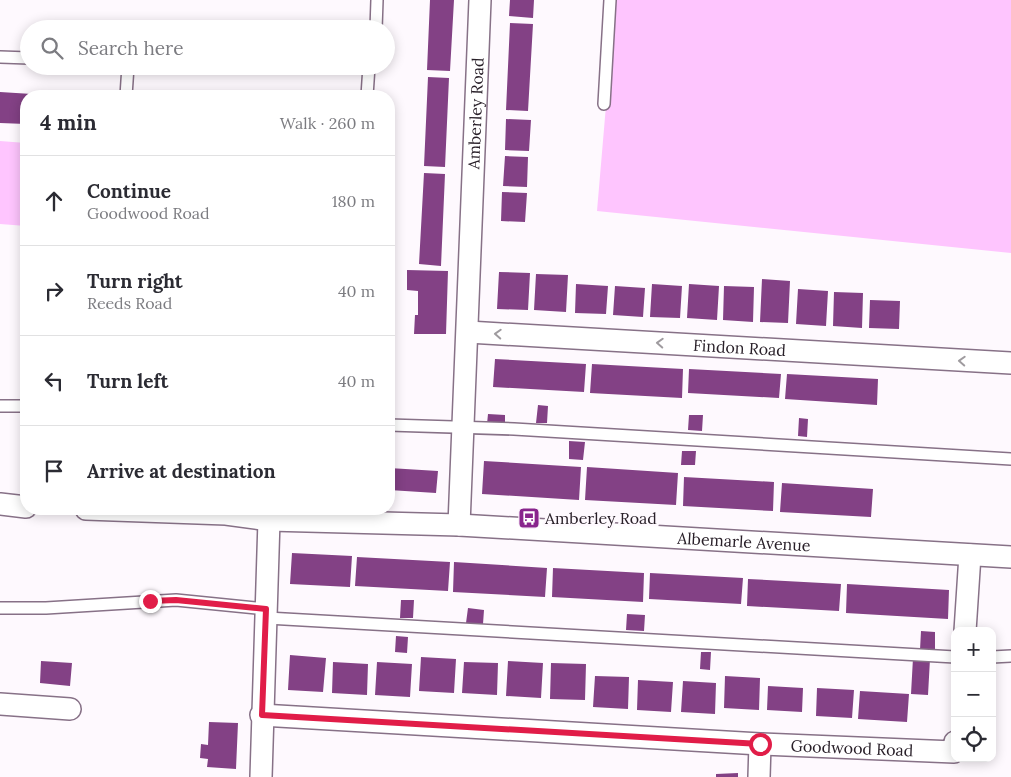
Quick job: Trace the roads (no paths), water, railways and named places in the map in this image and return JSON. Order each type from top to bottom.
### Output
[{"type":"street","name":"Amberley Road","points":[[459,525],[480,0]]},
{"type":"street","name":"Findon Road","points":[[468,332],[1011,363]]},
{"type":"street","points":[[0,504],[20,506]]},
{"type":"street","name":"Albemarle Avenue","points":[[245,515],[268,520],[459,525],[1011,557]]},
{"type":"street","points":[[261,777],[268,520]]},
{"type":"street","points":[[964,627],[970,555]]},
{"type":"street","points":[[0,704],[70,709]]},
{"type":"street","name":"Goodwood Road","points":[[262,715],[760,744],[951,752]]},
{"type":"street","points":[[759,777],[760,744]]},
{"type":"lane","points":[[376,20],[377,0]]},
{"type":"lane","points":[[604,104],[610,0]]},
{"type":"lane","points":[[0,57],[20,58]]},
{"type":"lane","points":[[126,90],[127,75]]},
{"type":"lane","points":[[367,90],[368,75]]},
{"type":"lane","points":[[0,406],[20,406]]},
{"type":"lane","points":[[395,425],[462,427],[1011,459]]},
{"type":"lane","points":[[0,608],[46,608],[176,600],[266,613],[951,657]]},
{"type":"lane","points":[[996,656],[1011,656]]},
{"type":"place","name":"Amberley Road","points":[[529,518]]}]
